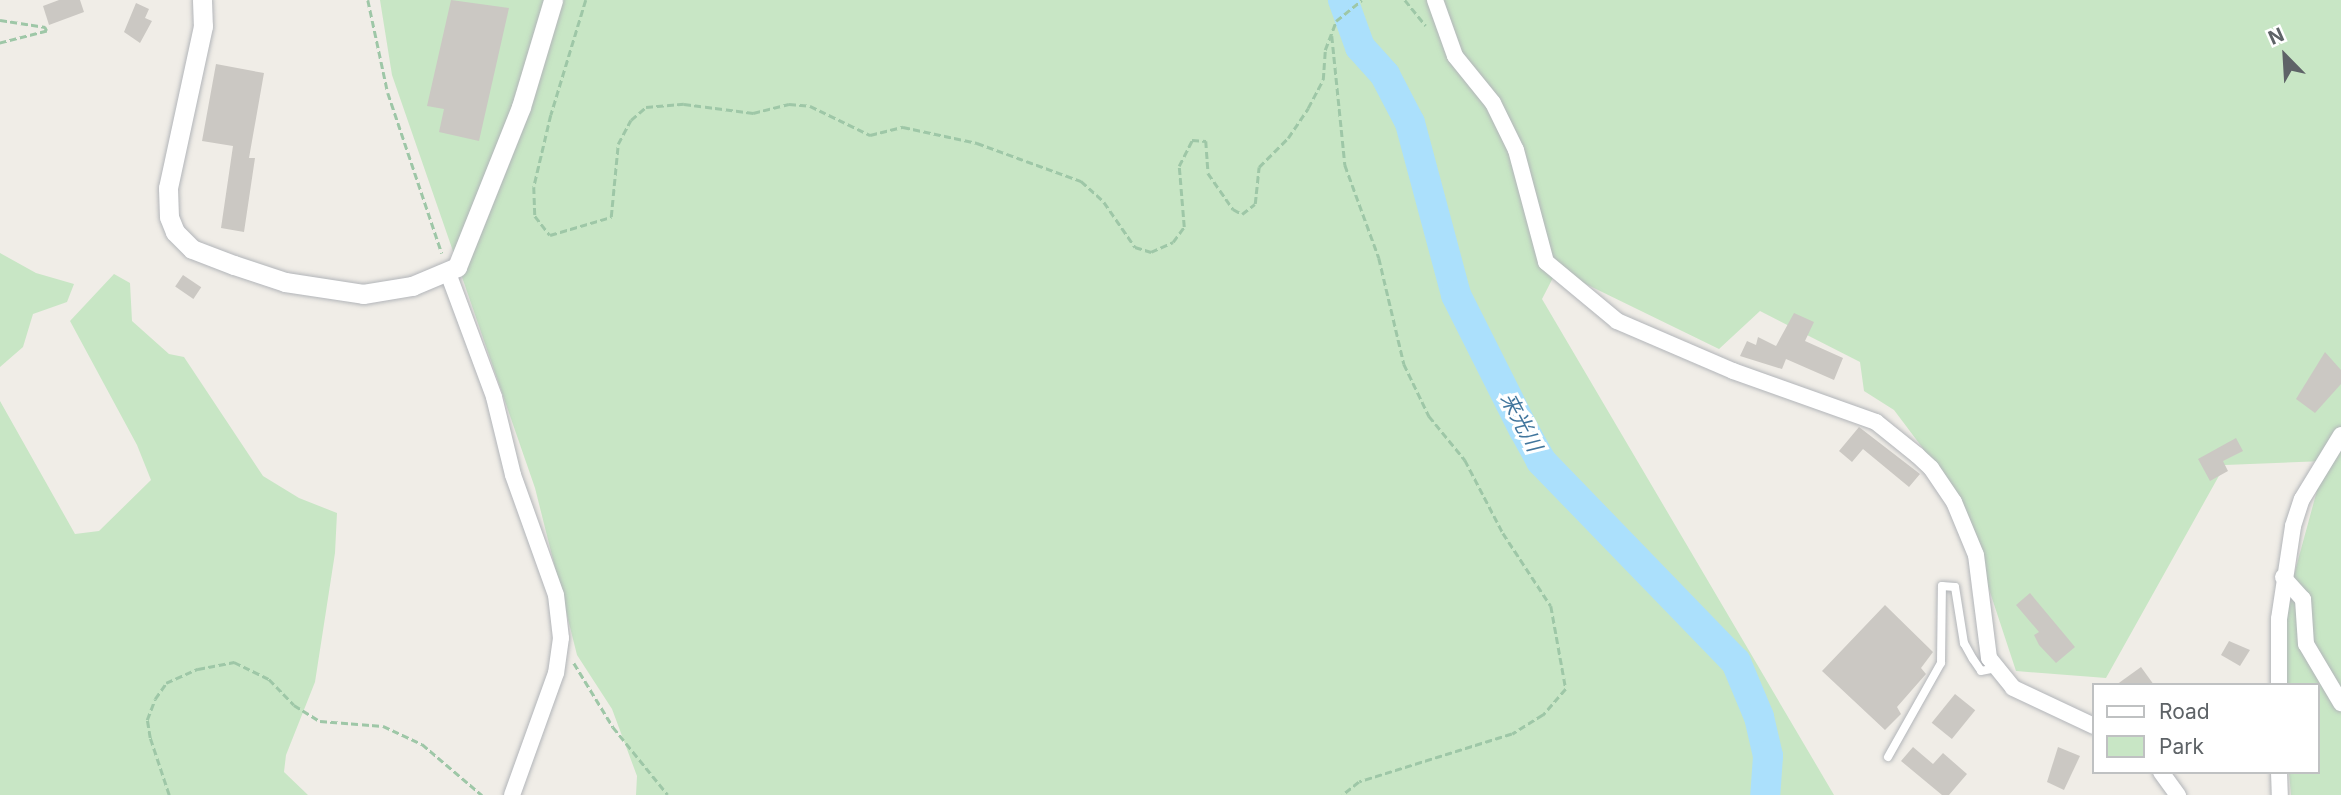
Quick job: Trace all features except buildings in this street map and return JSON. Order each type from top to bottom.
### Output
[{"type":"street","points":[[202,0],[203,26],[168,188],[169,217],[175,232],[192,248],[234,265],[322,289],[363,294],[412,286],[447,272],[464,254],[521,107],[553,0]]},
{"type":"street","points":[[1435,0],[1455,56],[1493,103],[1516,150],[1546,262],[1617,321],[1733,371],[1876,422],[1931,468],[1954,502],[1976,555],[1984,639],[1996,668],[2014,688],[2092,725]]},
{"type":"street","points":[[447,272],[494,397],[513,475],[550,568],[561,638],[556,673],[512,795]]},
{"type":"street","points":[[2279,683],[2283,578],[2302,499],[2341,435]]},
{"type":"street","points":[[2283,578],[2303,599],[2306,644],[2341,703]]},
{"type":"street","points":[[2162,774],[2178,795]]},
{"type":"street","points":[[2279,774],[2280,795]]},
{"type":"lane","points":[[1888,757],[1941,663],[1942,586],[1955,587],[1964,643],[1973,659],[1982,671],[1996,668]]},
{"type":"path","points":[[368,0],[388,93],[447,272]]},
{"type":"path","points":[[586,0],[551,115],[534,187],[535,216],[550,235],[611,217],[618,144],[631,120],[646,107],[684,104],[753,113],[789,104],[810,106],[870,135],[903,127],[977,143],[1081,181],[1104,202],[1135,247],[1151,252],[1174,242],[1184,227],[1179,166],[1192,140],[1206,141],[1208,173],[1233,209],[1242,214],[1255,204],[1259,167],[1288,138],[1308,108],[1323,80],[1325,50],[1343,15],[1362,0]]},
{"type":"path","points":[[0,20],[46,27],[47,31],[0,43]]},
{"type":"path","points":[[1332,36],[1345,164],[1379,258],[1404,364],[1429,416],[1465,460],[1503,533],[1551,606],[1566,689],[1543,715],[1512,734],[1359,782],[1343,795]]},
{"type":"path","points":[[561,638],[613,727],[668,795]]},
{"type":"path","points":[[169,795],[150,738],[147,720],[155,699],[166,683],[198,669],[234,662],[270,679],[293,705],[320,720],[383,726],[422,744],[482,795]]},
{"type":"green space","points":[[380,0],[2341,0],[2341,795],[2291,795],[2289,774],[2320,774],[2320,683],[2283,683],[2279,630],[2325,461],[2225,465],[2106,678],[2016,671],[1958,495],[1894,410],[1864,391],[1860,362],[1760,311],[1719,349],[1557,270],[1542,299],[1834,795],[636,795],[637,776],[612,709],[577,655],[535,488],[392,75]]},
{"type":"green space","points":[[0,253],[36,273],[74,284],[67,302],[33,314],[23,347],[0,367]]},
{"type":"green space","points":[[114,274],[130,283],[132,321],[169,354],[184,357],[263,476],[299,498],[337,513],[335,553],[315,682],[286,755],[284,772],[308,795],[0,795],[0,401],[75,534],[99,531],[151,480],[137,445],[70,321]]},
{"type":"waterway","name":"来光川","points":[[1343,0],[1360,47],[1385,75],[1410,123],[1456,295],[1524,430],[1541,461],[1736,662],[1759,717],[1768,756],[1765,795]]}]
